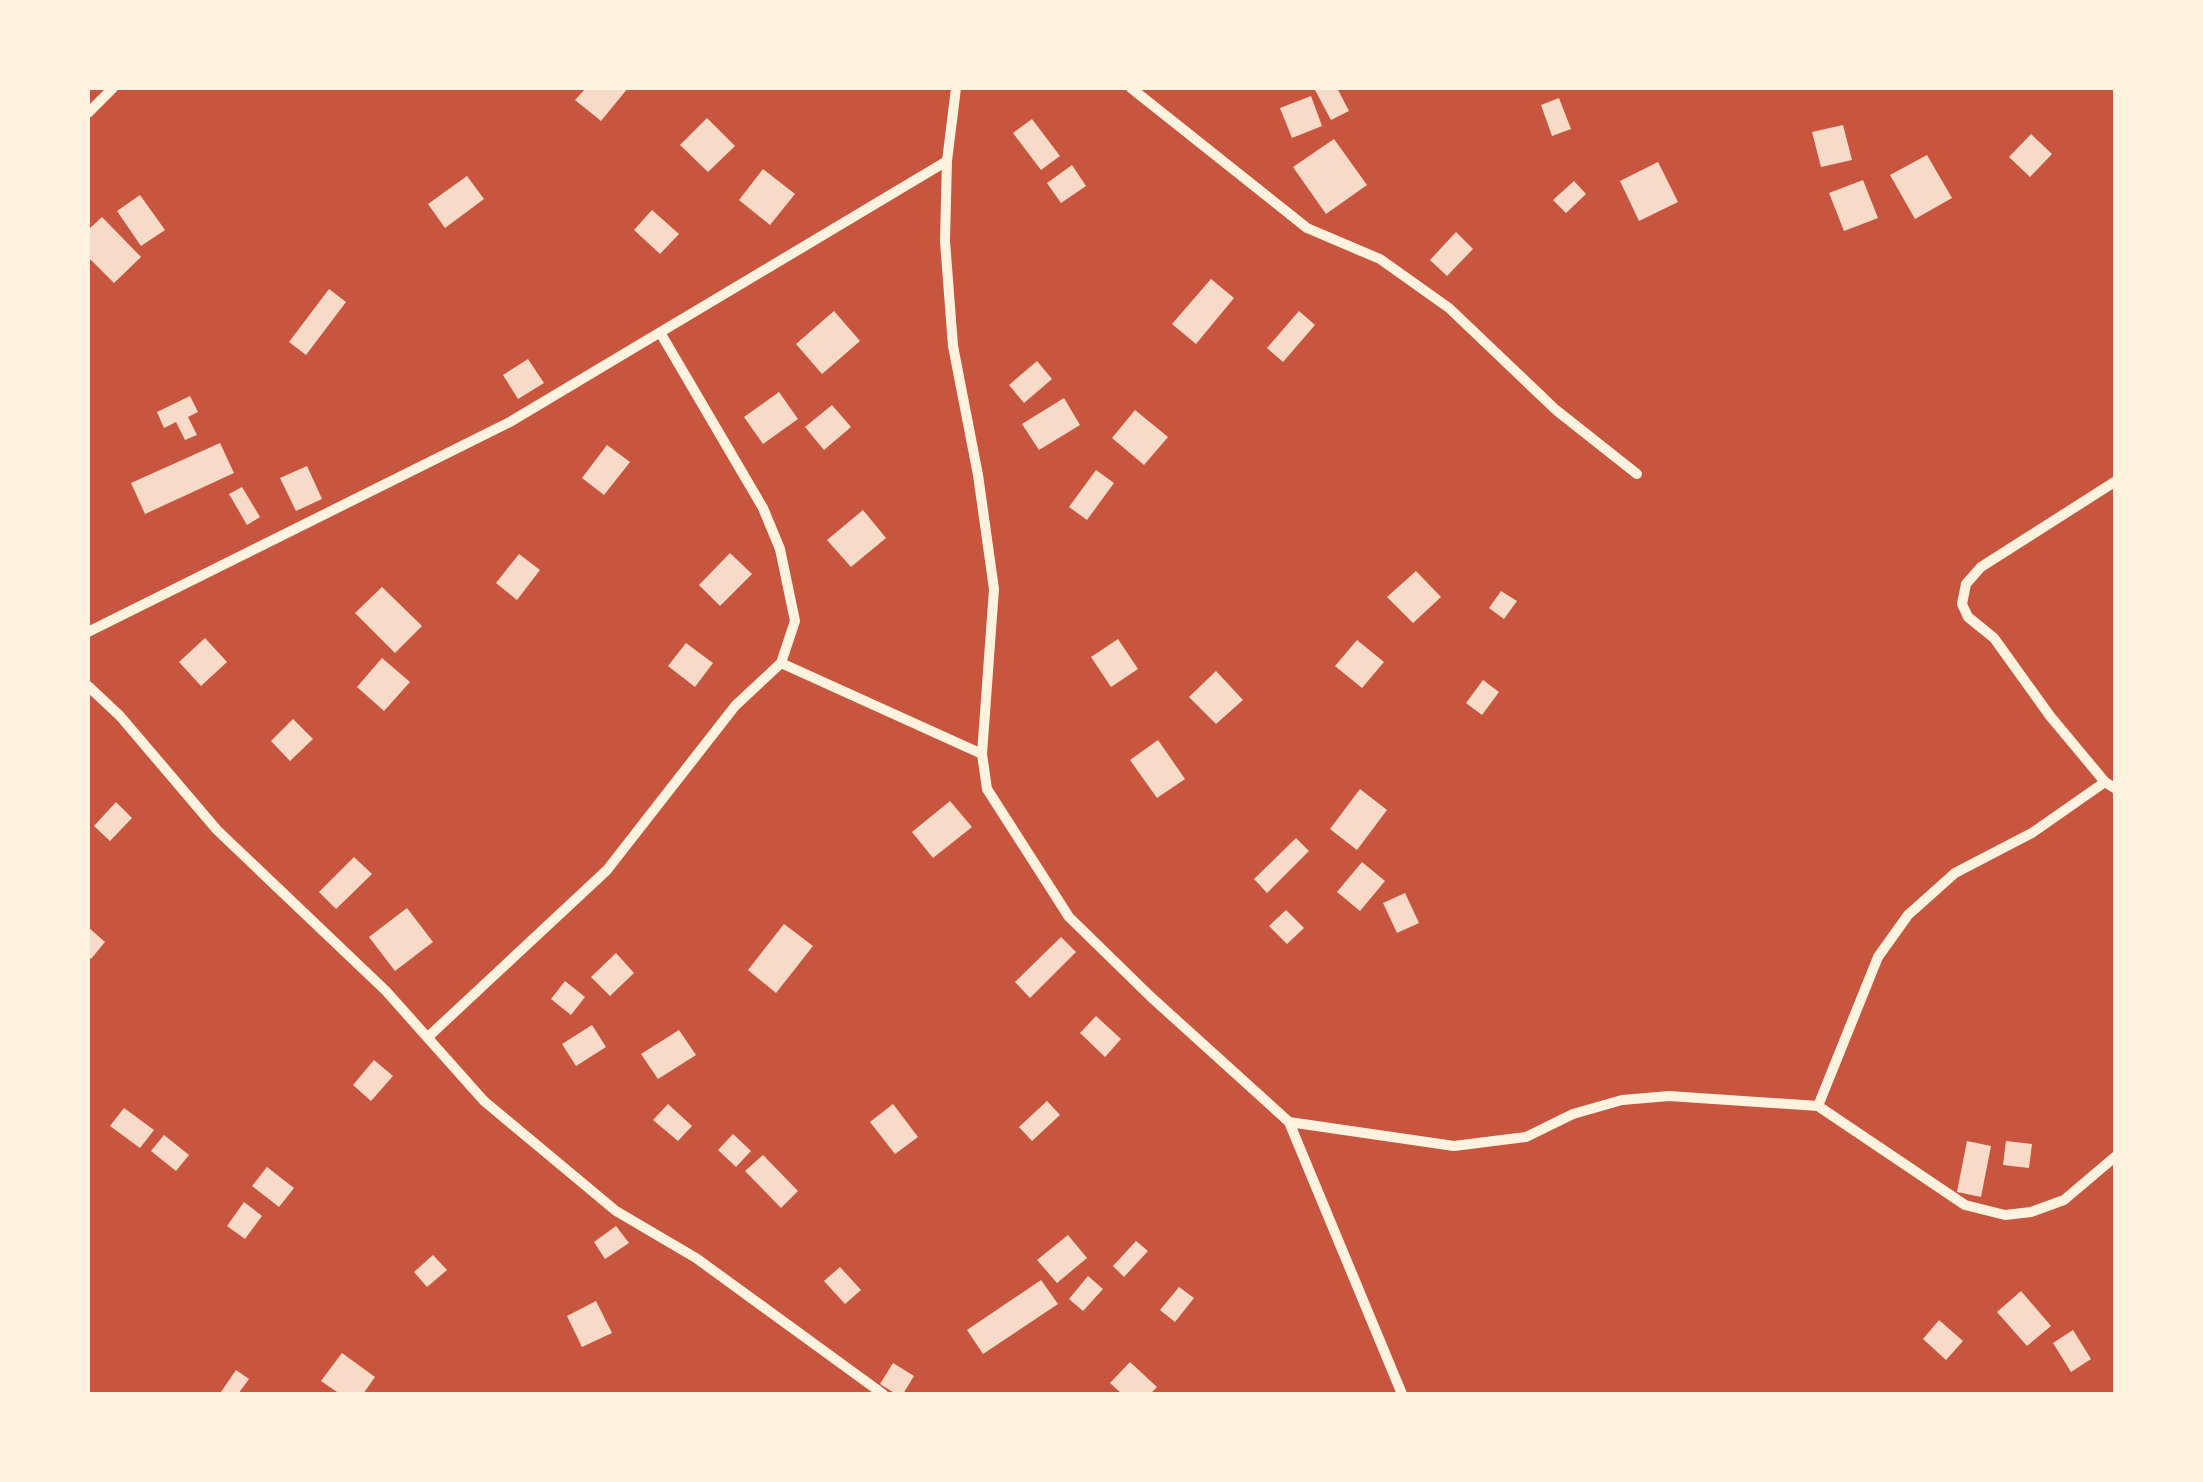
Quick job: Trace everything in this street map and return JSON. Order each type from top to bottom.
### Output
[{"type":"street","points":[[88,113],[113,88]]},
{"type":"street","points":[[956,88],[947,161],[945,241],[953,346],[978,474],[994,589],[982,754],[987,789],[1068,917],[1289,1122],[1402,1394]]},
{"type":"street","points":[[1131,88],[1307,228],[1380,258],[1449,308],[1556,410],[1637,474]]},
{"type":"street","points":[[88,632],[510,422],[947,161]]},
{"type":"street","points":[[428,1036],[607,870],[735,706],[781,663],[794,621],[780,549],[762,508],[661,334]]},
{"type":"street","points":[[2116,481],[1981,566],[1966,584],[1962,604],[1968,618],[1994,638],[2104,782],[2116,789]]},
{"type":"street","points":[[781,663],[982,754]]},
{"type":"street","points":[[88,686],[120,716],[218,830],[338,944],[428,1036],[484,1101],[616,1211],[696,1258],[884,1394]]},
{"type":"street","points":[[1818,1106],[1878,957],[1908,915],[1955,874],[2032,833],[2104,782]]},
{"type":"street","points":[[1289,1122],[1454,1146],[1526,1137],[1573,1114],[1622,1100],[1669,1096],[1818,1106],[1966,1205],[2005,1215],[2031,1212],[2064,1200],[2116,1156]]},
{"type":"building","points":[[586,88],[628,88],[601,121],[575,100]]},
{"type":"building","points":[[1337,88],[1349,111],[1331,120],[1315,90]]},
{"type":"building","points":[[1311,96],[1322,126],[1292,138],[1280,108]]},
{"type":"building","points":[[1559,98],[1571,129],[1552,136],[1541,105]]},
{"type":"building","points":[[707,118],[735,146],[708,172],[680,145]]},
{"type":"building","points":[[1032,119],[1060,156],[1041,170],[1013,133]]},
{"type":"building","points":[[1843,125],[1852,160],[1821,167],[1812,132]]},
{"type":"building","points":[[2031,134],[2052,154],[2030,177],[2009,157]]},
{"type":"building","points":[[1334,139],[1367,185],[1326,214],[1293,167]]},
{"type":"building","points":[[1927,155],[1952,198],[1915,219],[1890,175]]},
{"type":"building","points":[[1658,162],[1678,202],[1639,221],[1620,181]]},
{"type":"building","points":[[1072,165],[1086,186],[1061,203],[1047,183]]},
{"type":"building","points":[[763,169],[795,194],[770,225],[739,200]]},
{"type":"building","points":[[467,176],[484,199],[445,228],[428,204]]},
{"type":"building","points":[[1863,180],[1878,218],[1844,231],[1829,193]]},
{"type":"building","points":[[1574,181],[1586,194],[1566,213],[1553,200]]},
{"type":"building","points":[[140,195],[165,230],[141,246],[117,211]]},
{"type":"building","points":[[652,210],[679,234],[660,254],[634,230]]},
{"type":"building","points":[[102,217],[141,257],[114,283],[88,257],[88,230]]},
{"type":"building","points":[[1456,232],[1473,249],[1447,276],[1430,260]]},
{"type":"building","points":[[1211,279],[1234,298],[1196,344],[1172,324]]},
{"type":"building","points":[[329,289],[346,302],[306,355],[289,342]]},
{"type":"building","points":[[834,311],[860,341],[822,374],[796,344]]},
{"type":"building","points":[[1299,311],[1315,325],[1283,362],[1267,348]]},
{"type":"building","points":[[528,359],[544,383],[518,399],[503,375]]},
{"type":"building","points":[[1037,361],[1052,379],[1024,403],[1009,385]]},
{"type":"building","points":[[779,392],[798,419],[763,444],[744,417]]},
{"type":"building","points":[[190,396],[198,412],[188,417],[197,435],[185,440],[176,422],[164,428],[157,412]]},
{"type":"building","points":[[1064,398],[1080,425],[1039,450],[1022,424]]},
{"type":"building","points":[[832,405],[851,427],[824,450],[805,427]]},
{"type":"building","points":[[1135,410],[1168,437],[1144,465],[1112,438]]},
{"type":"building","points":[[220,443],[234,473],[145,514],[131,483]]},
{"type":"building","points":[[607,445],[630,462],[604,495],[582,478]]},
{"type":"building","points":[[307,466],[322,499],[296,511],[280,478]]},
{"type":"building","points":[[1096,470],[1114,483],[1087,520],[1069,507]]},
{"type":"building","points":[[242,487],[260,517],[247,525],[229,494]]},
{"type":"building","points":[[863,510],[886,538],[851,567],[827,540]]},
{"type":"building","points":[[730,553],[752,574],[720,606],[699,585]]},
{"type":"building","points":[[519,554],[540,570],[517,600],[496,583]]},
{"type":"building","points":[[1416,571],[1441,597],[1413,623],[1387,597]]},
{"type":"building","points":[[382,587],[422,626],[395,653],[355,613]]},
{"type":"building","points":[[1501,591],[1517,601],[1504,619],[1489,608]]},
{"type":"building","points":[[205,638],[227,662],[201,686],[179,662]]},
{"type":"building","points":[[1118,639],[1138,669],[1111,687],[1091,657]]},
{"type":"building","points":[[1357,640],[1384,662],[1362,688],[1335,666]]},
{"type":"building","points":[[686,643],[713,663],[695,687],[668,666]]},
{"type":"building","points":[[382,658],[410,682],[384,711],[357,687]]},
{"type":"building","points":[[1216,671],[1243,700],[1216,724],[1189,697]]},
{"type":"building","points":[[1483,680],[1499,692],[1482,715],[1466,703]]},
{"type":"building","points":[[293,719],[313,739],[290,761],[271,741]]},
{"type":"building","points":[[1158,740],[1185,779],[1157,798],[1130,760]]},
{"type":"building","points":[[1360,789],[1387,810],[1357,850],[1330,829]]},
{"type":"building","points":[[950,801],[972,827],[933,858],[912,832]]},
{"type":"building","points":[[116,802],[132,818],[110,841],[94,826]]},
{"type":"building","points":[[1296,838],[1309,851],[1267,893],[1254,879]]},
{"type":"building","points":[[354,857],[372,874],[336,909],[319,892]]},
{"type":"building","points":[[1362,862],[1385,881],[1360,911],[1337,892]]},
{"type":"building","points":[[1405,893],[1419,923],[1397,933],[1383,903]]},
{"type":"building","points":[[407,908],[433,942],[395,971],[369,937]]},
{"type":"building","points":[[1286,910],[1304,928],[1287,944],[1269,926]]},
{"type":"building","points":[[784,924],[813,946],[776,993],[748,970]]},
{"type":"building","points":[[88,927],[105,942],[91,959],[88,956]]},
{"type":"building","points":[[1061,937],[1076,952],[1030,998],[1015,982]]},
{"type":"building","points":[[616,953],[634,973],[610,996],[591,977]]},
{"type":"building","points":[[565,981],[585,997],[571,1015],[551,999]]},
{"type":"building","points":[[1096,1016],[1121,1039],[1105,1057],[1080,1033]]},
{"type":"building","points":[[592,1025],[606,1047],[576,1066],[562,1044]]},
{"type":"building","points":[[679,1030],[696,1055],[658,1079],[641,1054]]},
{"type":"building","points":[[374,1060],[393,1076],[371,1101],[353,1085]]},
{"type":"building","points":[[1047,1101],[1060,1115],[1032,1141],[1019,1127]]},
{"type":"building","points":[[668,1104],[692,1126],[678,1141],[653,1120]]},
{"type":"building","points":[[893,1104],[918,1137],[895,1154],[870,1122]]},
{"type":"building","points":[[124,1108],[154,1130],[140,1148],[110,1126]]},
{"type":"building","points":[[733,1134],[751,1151],[736,1167],[718,1150]]},
{"type":"building","points":[[164,1135],[189,1155],[176,1171],[151,1151]]},
{"type":"building","points":[[1967,1141],[1991,1146],[1981,1197],[1957,1192]]},
{"type":"building","points":[[2006,1141],[2032,1144],[2029,1168],[2003,1165]]},
{"type":"building","points":[[763,1155],[798,1191],[781,1208],[745,1171]]},
{"type":"building","points":[[267,1167],[294,1188],[279,1207],[252,1186]]},
{"type":"building","points":[[244,1202],[262,1216],[245,1239],[227,1226]]},
{"type":"building","points":[[616,1226],[629,1243],[605,1259],[594,1242]]},
{"type":"building","points":[[1068,1235],[1087,1258],[1057,1283],[1037,1260]]},
{"type":"building","points":[[1136,1241],[1148,1251],[1124,1277],[1113,1266]]},
{"type":"building","points":[[433,1255],[447,1270],[427,1287],[414,1272]]},
{"type":"building","points":[[840,1267],[861,1290],[845,1304],[824,1281]]},
{"type":"building","points":[[1088,1276],[1103,1289],[1083,1311],[1069,1299]]},
{"type":"building","points":[[1041,1280],[1058,1304],[983,1354],[967,1330]]},
{"type":"building","points":[[1179,1287],[1194,1298],[1175,1322],[1160,1310]]},
{"type":"building","points":[[2021,1291],[2051,1326],[2027,1346],[1997,1312]]},
{"type":"building","points":[[596,1301],[612,1333],[582,1347],[567,1316]]},
{"type":"building","points":[[1939,1320],[1963,1341],[1946,1360],[1923,1339]]},
{"type":"building","points":[[2073,1330],[2091,1359],[2071,1372],[2053,1343]]},
{"type":"building","points":[[342,1353],[375,1377],[363,1394],[340,1394],[321,1381]]},
{"type":"building","points":[[1130,1362],[1157,1387],[1150,1394],[1122,1394],[1110,1383]]},
{"type":"building","points":[[893,1363],[914,1376],[903,1394],[880,1384]]},
{"type":"building","points":[[236,1370],[249,1379],[238,1394],[221,1392]]}]
